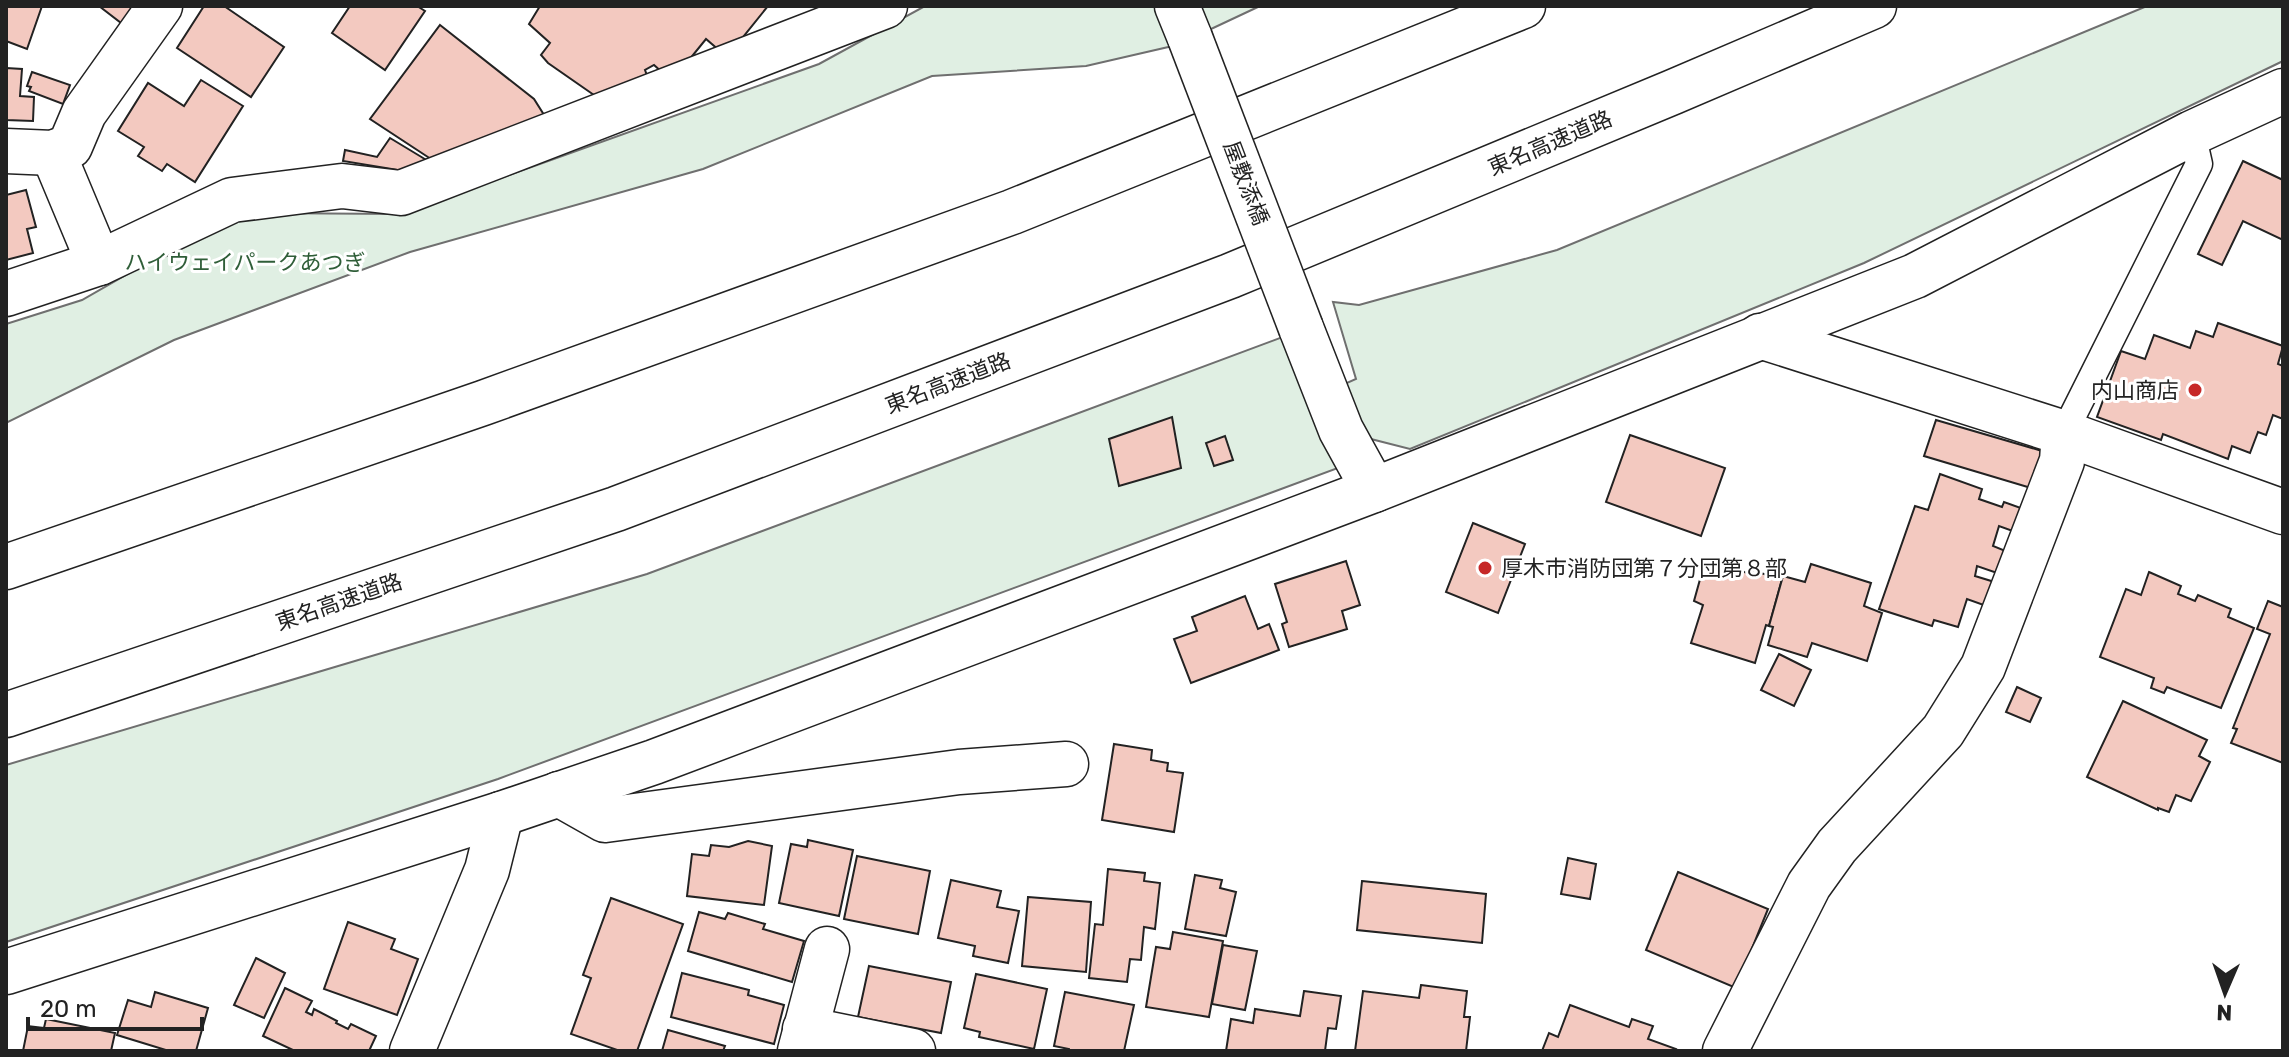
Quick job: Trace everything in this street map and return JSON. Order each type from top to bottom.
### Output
[{"type":"main road","points":[[6,151],[53,153],[70,146],[84,113],[160,6]]},
{"type":"main road","points":[[6,294],[99,263],[232,200],[342,186],[401,193],[885,6]]},
{"type":"main road","points":[[6,567],[498,397],[1012,212],[1523,6]]},
{"type":"main road","name":"東名高速道路","points":[[6,715],[616,509],[1200,287],[1658,99],[1874,6]]},
{"type":"main road","name":"屋敷添橋","points":[[1183,22],[1341,430],[1374,490]]},
{"type":"main road","points":[[6,972],[654,762],[1374,490],[1915,276],[2192,133],[2283,91]]},
{"type":"main road","points":[[53,153],[99,263]]},
{"type":"main road","points":[[1760,336],[2064,433],[2283,512]]},
{"type":"main road","points":[[1725,1051],[1809,885],[1837,846],[1943,731],[1983,667],[2062,461],[2064,433]]},
{"type":"main road","points":[[559,794],[605,820],[959,772],[1015,783],[1066,764]]},
{"type":"main road","points":[[412,1051],[487,870],[501,814]]},
{"type":"main road","points":[[827,949],[802,1040],[913,1051]]},
{"type":"lane","points":[[2064,433],[2199,164],[2192,133]]},
{"type":"green space","name":"ハイウェイパークあつぎ","points":[[925,6],[1260,6],[1177,45],[1086,66],[932,76],[703,169],[410,252],[174,340],[6,423],[6,324],[82,300],[234,213],[400,214],[819,64]]},
{"type":"green space","points":[[2147,6],[2283,6],[2283,61],[1864,263],[1410,449],[1359,436],[1338,468],[498,779],[6,942],[6,765],[647,574],[1296,332],[1313,398],[1356,379],[1333,302],[1359,305],[1557,250]]},
{"type":"building","points":[[6,6],[42,6],[27,49],[6,41]]},
{"type":"building","points":[[99,6],[140,6],[125,26]]},
{"type":"building","points":[[204,6],[224,6],[284,47],[251,97],[177,48]]},
{"type":"building","points":[[350,6],[417,6],[425,11],[385,70],[332,33]]},
{"type":"building","points":[[540,6],[768,6],[727,57],[706,39],[672,81],[654,65],[645,70],[652,89],[604,102],[541,55],[550,43],[529,24]]},
{"type":"building","points":[[440,25],[534,99],[551,126],[437,163],[370,119]]},
{"type":"building","points":[[6,68],[22,69],[20,96],[34,97],[33,121],[6,120]]},
{"type":"building","points":[[32,72],[70,85],[63,104],[29,91],[31,87],[27,86]]},
{"type":"building","points":[[201,80],[243,106],[195,182],[167,164],[162,171],[138,156],[144,147],[118,131],[148,83],[184,106]]},
{"type":"building","points":[[390,138],[438,167],[422,174],[343,161],[345,150],[377,157]]},
{"type":"building","points":[[2243,161],[2283,180],[2283,240],[2243,221],[2222,265],[2198,254]]},
{"type":"building","points":[[26,190],[36,227],[27,229],[33,253],[6,260],[6,195]]},
{"type":"building","name":"内山商店","points":[[2218,323],[2283,346],[2278,364],[2283,366],[2283,419],[2273,415],[2266,435],[2258,432],[2250,453],[2232,446],[2228,459],[2163,434],[2161,440],[2097,417],[2121,351],[2145,359],[2154,335],[2190,348],[2196,331],[2213,337]]},
{"type":"building","points":[[1172,417],[1181,468],[1119,486],[1109,439]]},
{"type":"building","points":[[1936,420],[2042,451],[2031,488],[1924,456]]},
{"type":"building","points":[[1630,435],[1725,468],[1701,536],[1606,502]]},
{"type":"building","points":[[1225,436],[1233,460],[1214,466],[1206,443]]},
{"type":"building","points":[[1940,474],[1982,489],[1979,499],[2002,507],[2004,502],[2029,511],[2021,534],[1999,526],[1993,546],[2008,552],[2000,574],[1977,566],[1975,576],[2001,584],[1992,608],[1967,599],[1958,627],[1934,620],[1932,626],[1879,609],[1915,506],[1928,510]]},
{"type":"building","name":"厚木市消防団第７分団第８部","points":[[1473,523],[1525,544],[1498,613],[1446,592]]},
{"type":"building","points":[[1346,561],[1360,605],[1342,611],[1347,629],[1289,647],[1282,624],[1287,622],[1275,584]]},
{"type":"building","points":[[1716,564],[1782,579],[1755,663],[1691,643],[1703,605],[1694,601],[1704,565],[1715,568]]},
{"type":"building","points":[[1811,564],[1871,583],[1864,606],[1882,613],[1867,661],[1812,643],[1807,657],[1768,645],[1773,627],[1769,626],[1783,576],[1805,582]]},
{"type":"building","points":[[2149,572],[2181,586],[2178,594],[2195,601],[2198,595],[2231,609],[2228,617],[2254,628],[2221,708],[2167,687],[2164,693],[2151,688],[2154,678],[2100,657],[2126,589],[2141,595]]},
{"type":"building","points":[[1245,596],[1258,629],[1269,624],[1279,650],[1191,683],[1174,639],[1197,631],[1192,617]]},
{"type":"building","points":[[2268,601],[2283,607],[2283,763],[2231,743],[2237,729],[2233,728],[2270,634],[2257,629]]},
{"type":"building","points":[[1779,654],[1811,670],[1794,706],[1761,690]]},
{"type":"building","points":[[2017,687],[2041,698],[2030,722],[2006,712]]},
{"type":"building","points":[[2123,701],[2207,740],[2199,756],[2210,762],[2191,801],[2176,795],[2169,812],[2158,810],[2087,777]]},
{"type":"building","points":[[1114,744],[1152,750],[1151,760],[1168,763],[1167,771],[1183,773],[1174,832],[1102,820]]},
{"type":"building","points":[[808,840],[853,850],[839,916],[779,903],[791,844],[807,847]]},
{"type":"building","points":[[748,841],[772,846],[764,905],[687,896],[692,854],[709,856],[711,845],[729,847]]},
{"type":"building","points":[[857,856],[930,871],[918,934],[844,919]]},
{"type":"building","points":[[1568,858],[1596,864],[1590,899],[1561,894]]},
{"type":"building","points":[[1108,869],[1145,873],[1144,881],[1160,883],[1155,929],[1144,927],[1141,960],[1130,959],[1127,982],[1089,978],[1095,924],[1103,925]]},
{"type":"building","points":[[1678,872],[1768,909],[1736,988],[1646,950]]},
{"type":"building","points":[[1195,875],[1222,880],[1220,888],[1236,892],[1226,936],[1185,929]]},
{"type":"building","points":[[951,880],[1001,891],[997,907],[1019,911],[1008,963],[973,956],[975,946],[938,938]]},
{"type":"building","points":[[1362,881],[1486,894],[1482,943],[1357,930]]},
{"type":"building","points":[[1028,897],[1091,902],[1086,972],[1022,966]]},
{"type":"building","points":[[611,898],[683,924],[637,1051],[620,1051],[571,1034],[591,978],[583,975]]},
{"type":"building","points":[[699,912],[725,919],[728,913],[765,924],[763,929],[804,941],[792,982],[688,951]]},
{"type":"building","points":[[348,922],[395,939],[391,949],[418,959],[397,1015],[324,989]]},
{"type":"building","points":[[1173,932],[1223,941],[1209,1017],[1146,1007],[1156,947],[1170,949]]},
{"type":"building","points":[[1223,945],[1257,951],[1245,1010],[1212,1004]]},
{"type":"building","points":[[256,958],[285,973],[264,1018],[234,1005]]},
{"type":"building","points":[[869,966],[951,982],[941,1033],[858,1017]]},
{"type":"building","points":[[682,973],[749,990],[748,995],[784,1005],[774,1044],[671,1017]]},
{"type":"building","points":[[976,974],[1047,989],[1034,1049],[979,1037],[980,1032],[964,1028]]},
{"type":"building","points":[[1421,985],[1467,991],[1464,1017],[1470,1017],[1466,1051],[1355,1051],[1363,991],[1419,998]]},
{"type":"building","points":[[285,988],[312,1001],[306,1012],[312,1015],[314,1009],[348,1029],[351,1024],[376,1036],[369,1051],[295,1051],[263,1036]]},
{"type":"building","points":[[1304,991],[1341,996],[1336,1029],[1328,1028],[1325,1051],[1226,1051],[1231,1019],[1253,1023],[1255,1009],[1300,1016]]},
{"type":"building","points":[[155,992],[208,1008],[196,1051],[169,1051],[117,1035],[128,1000],[151,1007]]},
{"type":"building","points":[[1065,992],[1134,1005],[1124,1051],[1069,1051],[1054,1046]]},
{"type":"building","points":[[1570,1005],[1629,1027],[1632,1019],[1653,1026],[1648,1039],[1676,1049],[1542,1051],[1549,1033],[1558,1037]]},
{"type":"building","points":[[46,1019],[115,1033],[111,1051],[23,1051],[28,1026],[44,1028]]},
{"type":"building","points":[[668,1030],[725,1046],[723,1051],[662,1051]]},
{"type":"place","name":"内山商店","points":[[2195,390]]},
{"type":"place","name":"厚木市消防団第７分団第８部","points":[[1485,568]]}]
